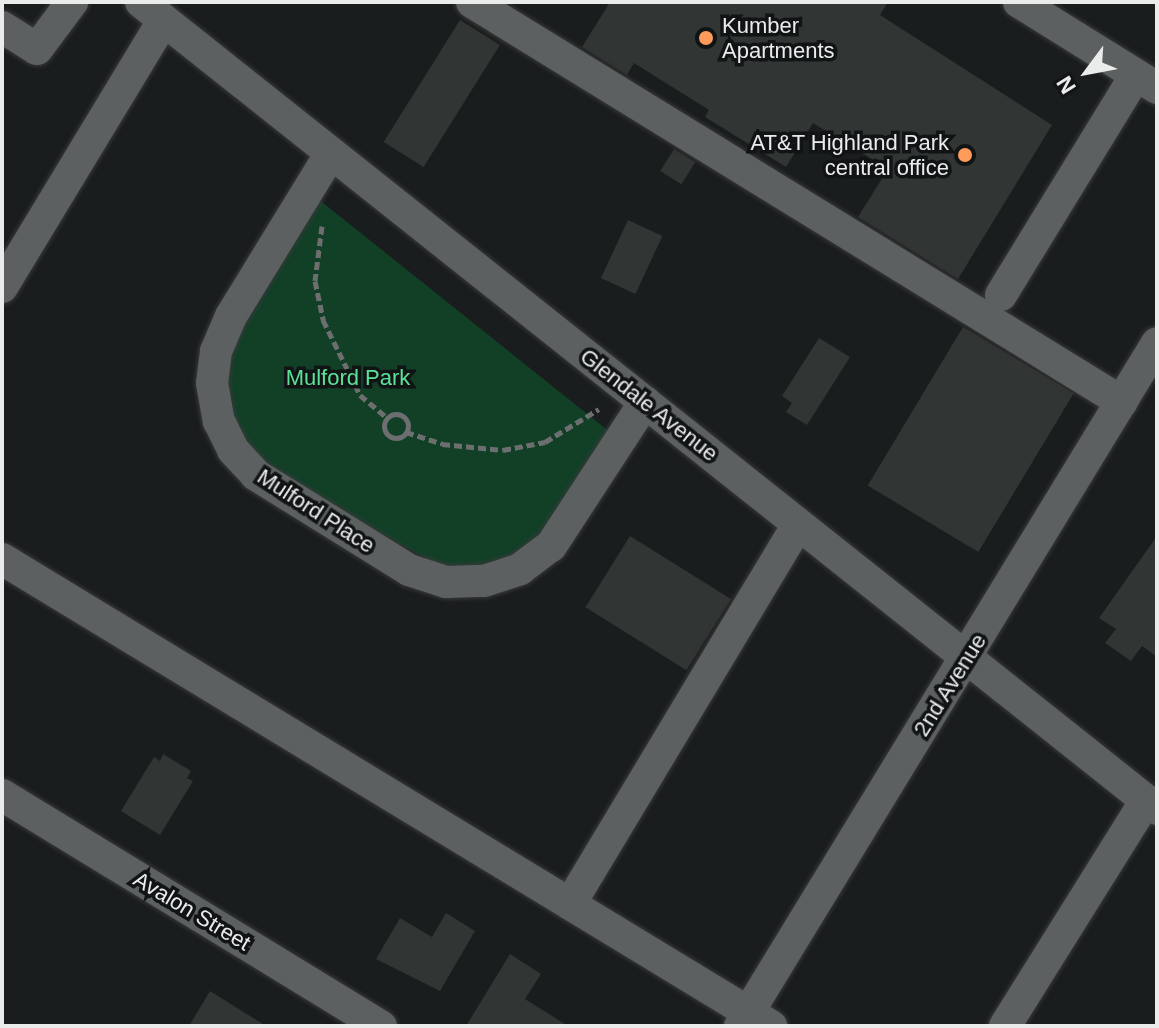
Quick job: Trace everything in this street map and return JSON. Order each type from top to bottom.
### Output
[{"type":"street","points":[[2,27],[37,49],[72,2]]},
{"type":"street","points":[[472,2],[1138,393]]},
{"type":"street","points":[[1001,295],[1147,82],[1019,2]]},
{"type":"street","points":[[2,287],[152,11]]},
{"type":"street","name":"Glendale Avenue","points":[[152,11],[1152,805]]},
{"type":"street","name":"Mulford Place","points":[[331,153],[231,316],[216,351],[212,383],[219,421],[233,450],[256,475],[409,570],[446,582],[484,581],[520,569],[551,546],[645,402]]},
{"type":"street","name":"2nd Avenue","points":[[753,1021],[967,658],[1138,393],[1157,343]]},
{"type":"street","points":[[570,904],[798,524]]},
{"type":"street","points":[[2,559],[570,904],[753,1021]]},
{"type":"street","name":"Avalon Street","points":[[2,795],[381,1026]]},
{"type":"street","points":[[1005,1026],[1152,805]]},
{"type":"path","points":[[329,213],[316,271],[323,320],[360,395],[387,418],[389,435],[406,432],[442,444],[503,450],[545,442],[599,409]]},
{"type":"path","points":[[387,418],[404,416],[406,432]]},
{"type":"green space","name":"Mulford Park","points":[[317,198],[611,433],[535,543],[486,569],[440,566],[287,482],[252,458],[232,429],[224,347]]},
{"type":"building","points":[[610,2],[888,2],[880,15],[1052,125],[958,279],[858,217],[888,169],[813,123],[786,167],[705,117],[709,110],[634,63],[627,75],[582,47]]},
{"type":"building","points":[[460,20],[500,45],[424,167],[384,142]]},
{"type":"building","points":[[674,149],[695,162],[681,184],[660,171]]},
{"type":"building","points":[[628,220],[662,236],[635,294],[601,278]]},
{"type":"building","points":[[963,327],[1074,393],[978,552],[868,486]]},
{"type":"building","points":[[819,338],[850,357],[807,425],[786,412],[792,403],[782,396]]},
{"type":"building","points":[[630,536],[731,599],[686,670],[585,607]]},
{"type":"building","points":[[1157,536],[1157,657],[1142,646],[1131,661],[1105,643],[1116,629],[1099,618]]},
{"type":"building","points":[[163,754],[191,771],[187,778],[193,781],[160,835],[121,811],[154,757],[160,761]]},
{"type":"building","points":[[446,913],[475,931],[440,991],[376,959],[400,918],[432,937]]},
{"type":"building","points":[[510,954],[541,974],[525,999],[568,1026],[466,1026]]},
{"type":"building","points":[[210,991],[266,1026],[189,1026]]},
{"type":"place","name":"Kumber Apartments","points":[[706,38]]},
{"type":"place","name":"AT&T Highland Park central office","points":[[965,155]]}]
